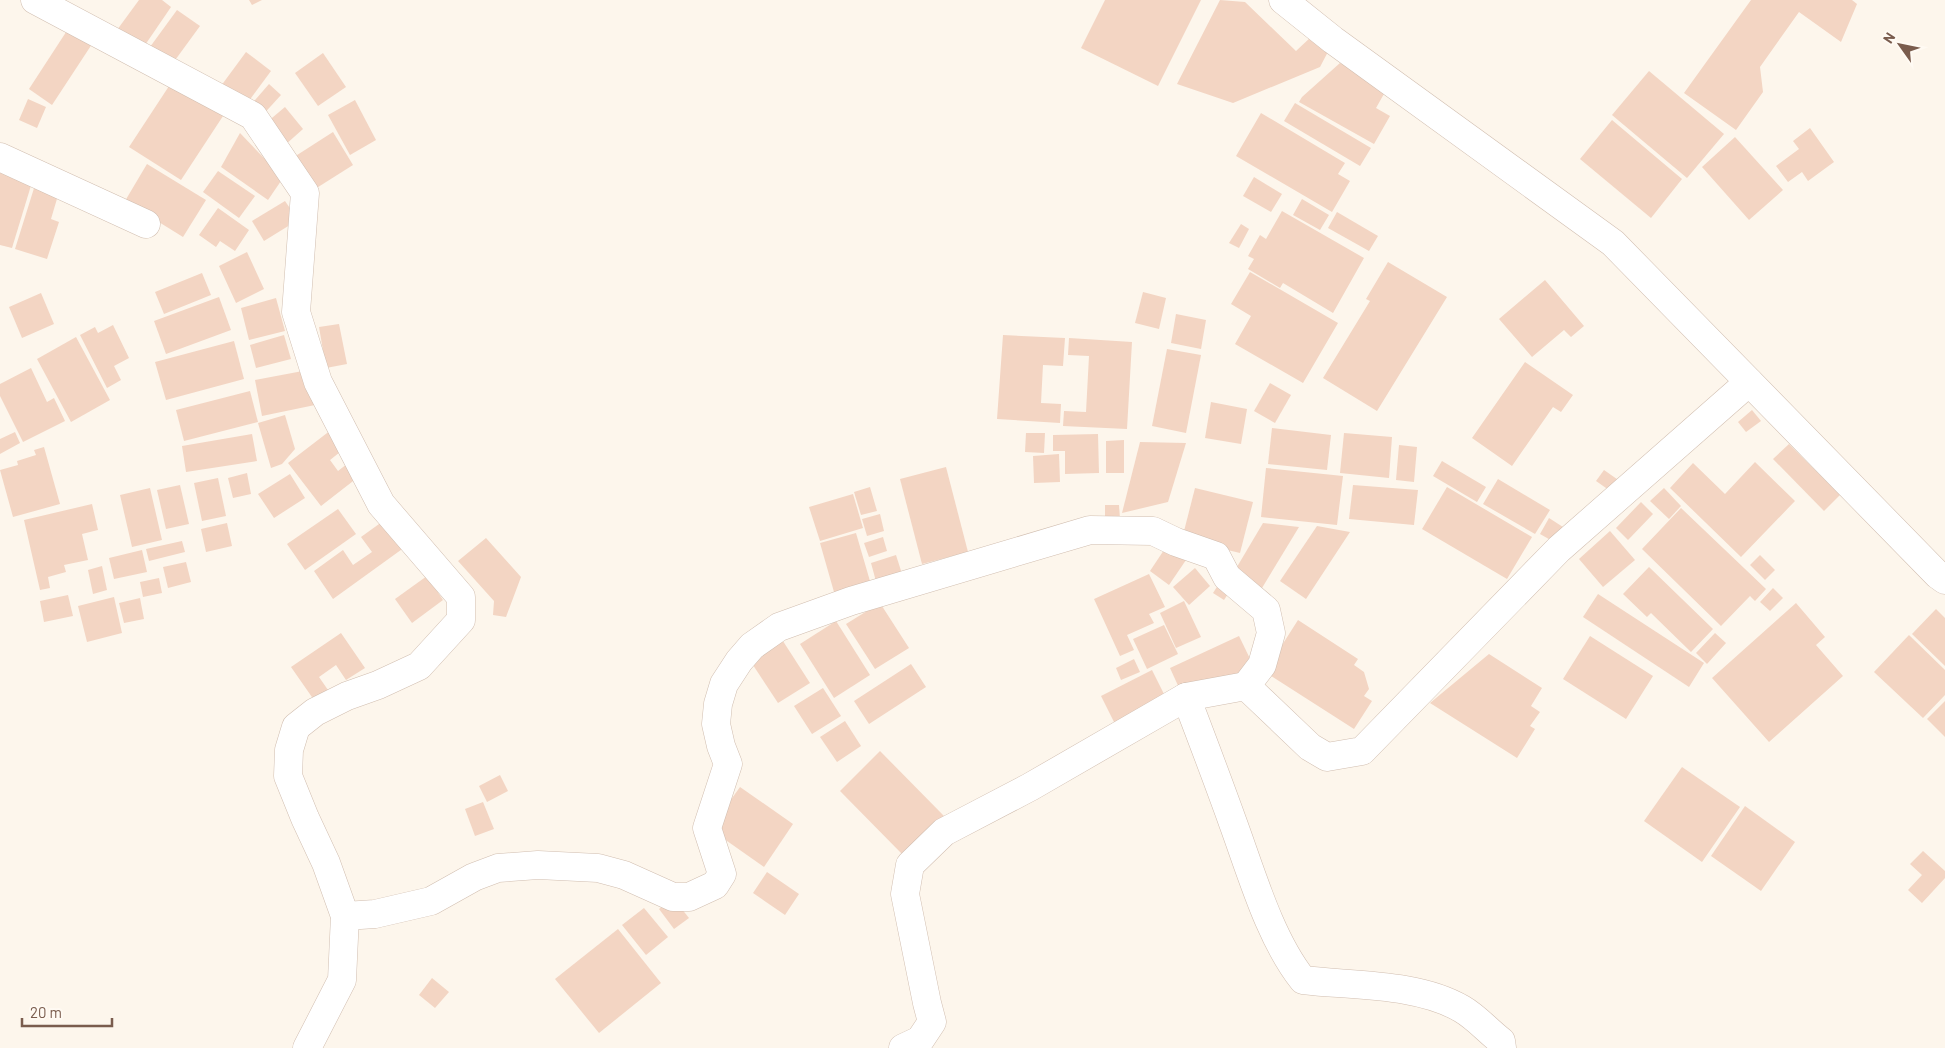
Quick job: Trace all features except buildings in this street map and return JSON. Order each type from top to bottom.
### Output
[{"type":"street","points":[[35,0],[253,116],[305,192],[296,312],[318,382],[382,504],[461,597],[461,620],[420,666],[378,685],[347,696],[316,712],[296,728],[289,750],[288,776],[326,863],[345,916],[342,980],[307,1048]]},
{"type":"street","points":[[1283,0],[1333,40],[1613,243],[1945,580]]},
{"type":"street","points":[[0,157],[146,224]]},
{"type":"street","points":[[1246,686],[1310,747],[1327,757],[1362,751],[1559,549],[1750,382]]},
{"type":"street","points":[[345,916],[375,914],[431,902],[474,877],[498,868],[538,865],[598,868],[632,878],[673,897],[689,897],[715,885],[722,874],[707,828],[728,764],[721,746],[716,724],[718,704],[724,684],[739,661],[752,646],[779,627],[851,601],[1090,530],[1153,531],[1176,542],[1216,556],[1227,577],[1266,610],[1271,633],[1262,665],[1246,686],[1186,697],[1030,787],[944,832],[910,865],[905,894],[932,1022],[920,1040],[903,1048]]},
{"type":"street","points":[[1186,697],[1255,886],[1277,937],[1295,971],[1303,980],[1341,985],[1377,985],[1434,997],[1462,1009],[1501,1041],[1502,1048]]}]
